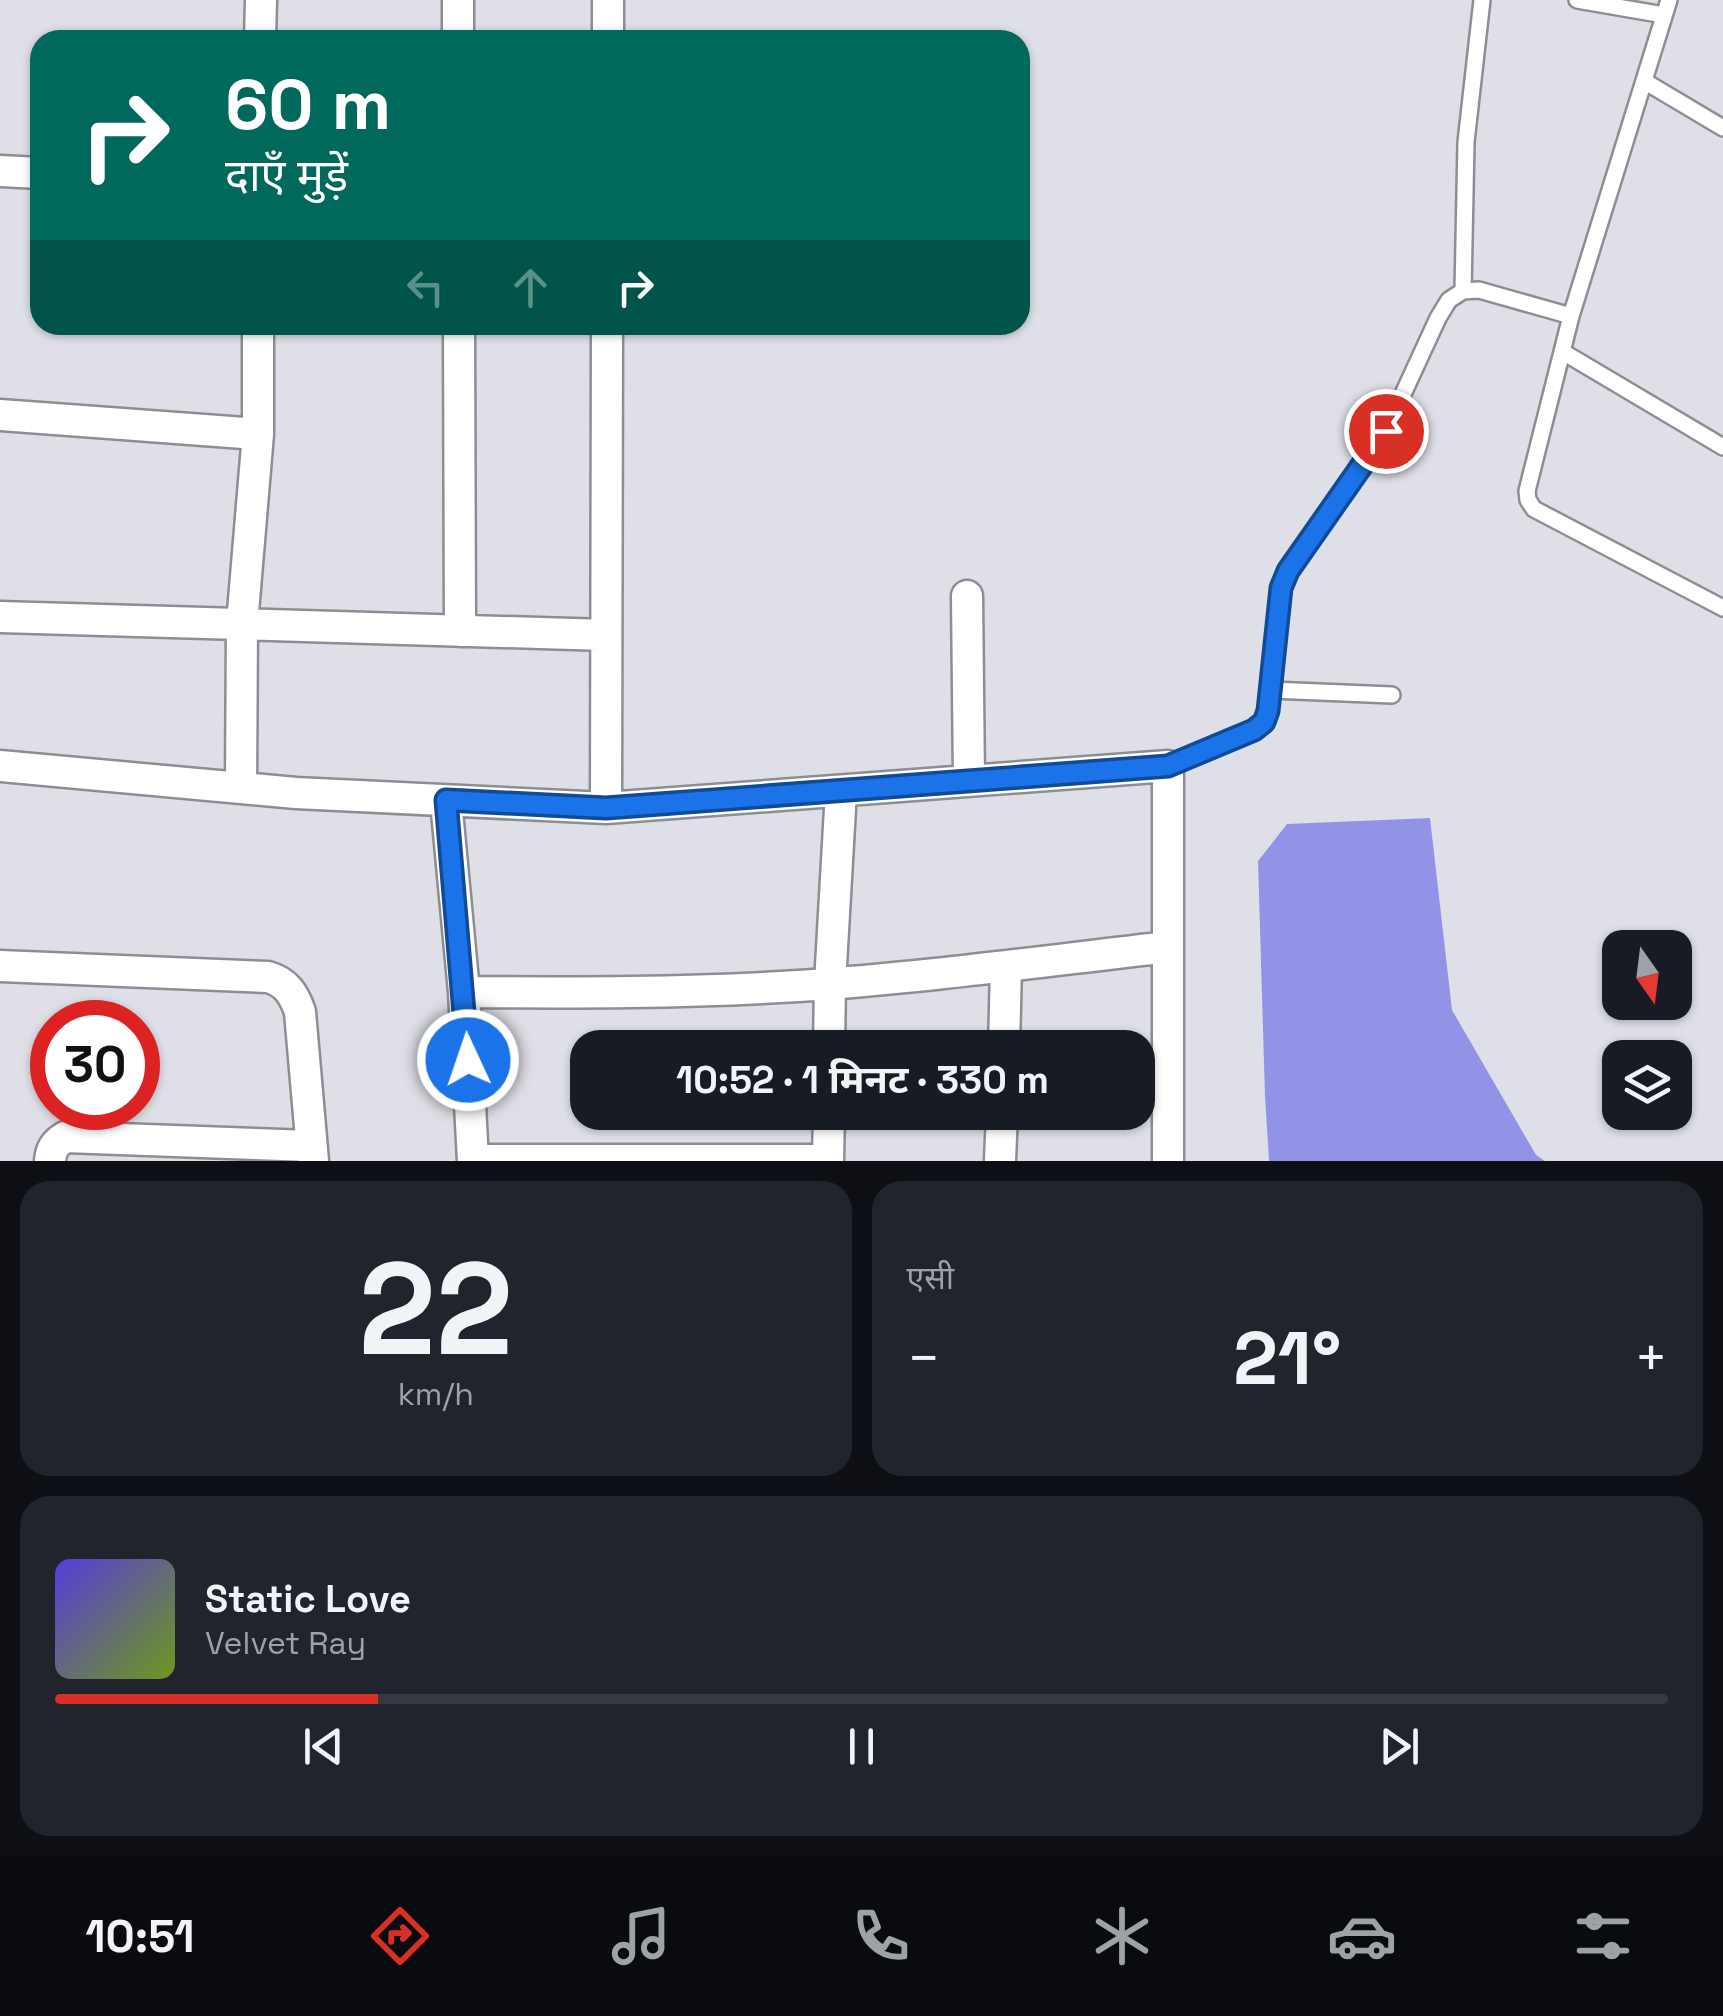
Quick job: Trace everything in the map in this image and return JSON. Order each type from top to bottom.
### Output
[{"type":"street","points":[[260,30],[261,0]]},
{"type":"street","points":[[458,0],[458,30]]},
{"type":"street","points":[[608,0],[608,30]]},
{"type":"street","points":[[0,172],[30,173]]},
{"type":"street","points":[[241,788],[242,624],[258,434],[258,335]]},
{"type":"street","points":[[459,335],[460,631]]},
{"type":"street","points":[[606,808],[607,335]]},
{"type":"street","points":[[0,415],[258,434]]},
{"type":"street","points":[[968,596],[968,781]]},
{"type":"street","points":[[0,617],[606,635]]},
{"type":"street","points":[[0,766],[241,788],[606,808],[1168,766],[1168,1161]]},
{"type":"street","points":[[829,1030],[841,791]]},
{"type":"street","points":[[446,800],[464,992],[473,1160],[828,1160],[828,1130]]},
{"type":"street","points":[[464,992],[640,993],[830,983],[1168,947]]},
{"type":"street","points":[[0,966],[280,980],[300,1012],[312,1154],[65,1137],[56,1142],[50,1161]]},
{"type":"street","points":[[1004,1030],[1006,966]]},
{"type":"street","points":[[1000,1161],[1001,1130]]},
{"type":"lane","points":[[1463,291],[1466,142],[1482,0]]},
{"type":"lane","points":[[1577,0],[1667,8],[1571,316],[1527,491],[1528,500],[1534,509],[1723,608]]},
{"type":"lane","points":[[1644,81],[1723,128]]},
{"type":"lane","points":[[1168,766],[1254,730],[1264,722],[1281,588],[1288,571],[1386,431],[1450,300],[1463,291],[1479,290],[1571,316]]},
{"type":"lane","points":[[1563,352],[1723,447]]},
{"type":"lane","points":[[1271,690],[1392,694]]},
{"type":"water","points":[[1430,818],[1452,1010],[1536,1155],[1545,1161],[1269,1161],[1258,861],[1287,824]]},
{"type":"route","points":[[468,1060],[446,800],[606,808],[1168,766],[1254,730],[1264,722],[1281,588],[1288,571],[1386,431]]}]
